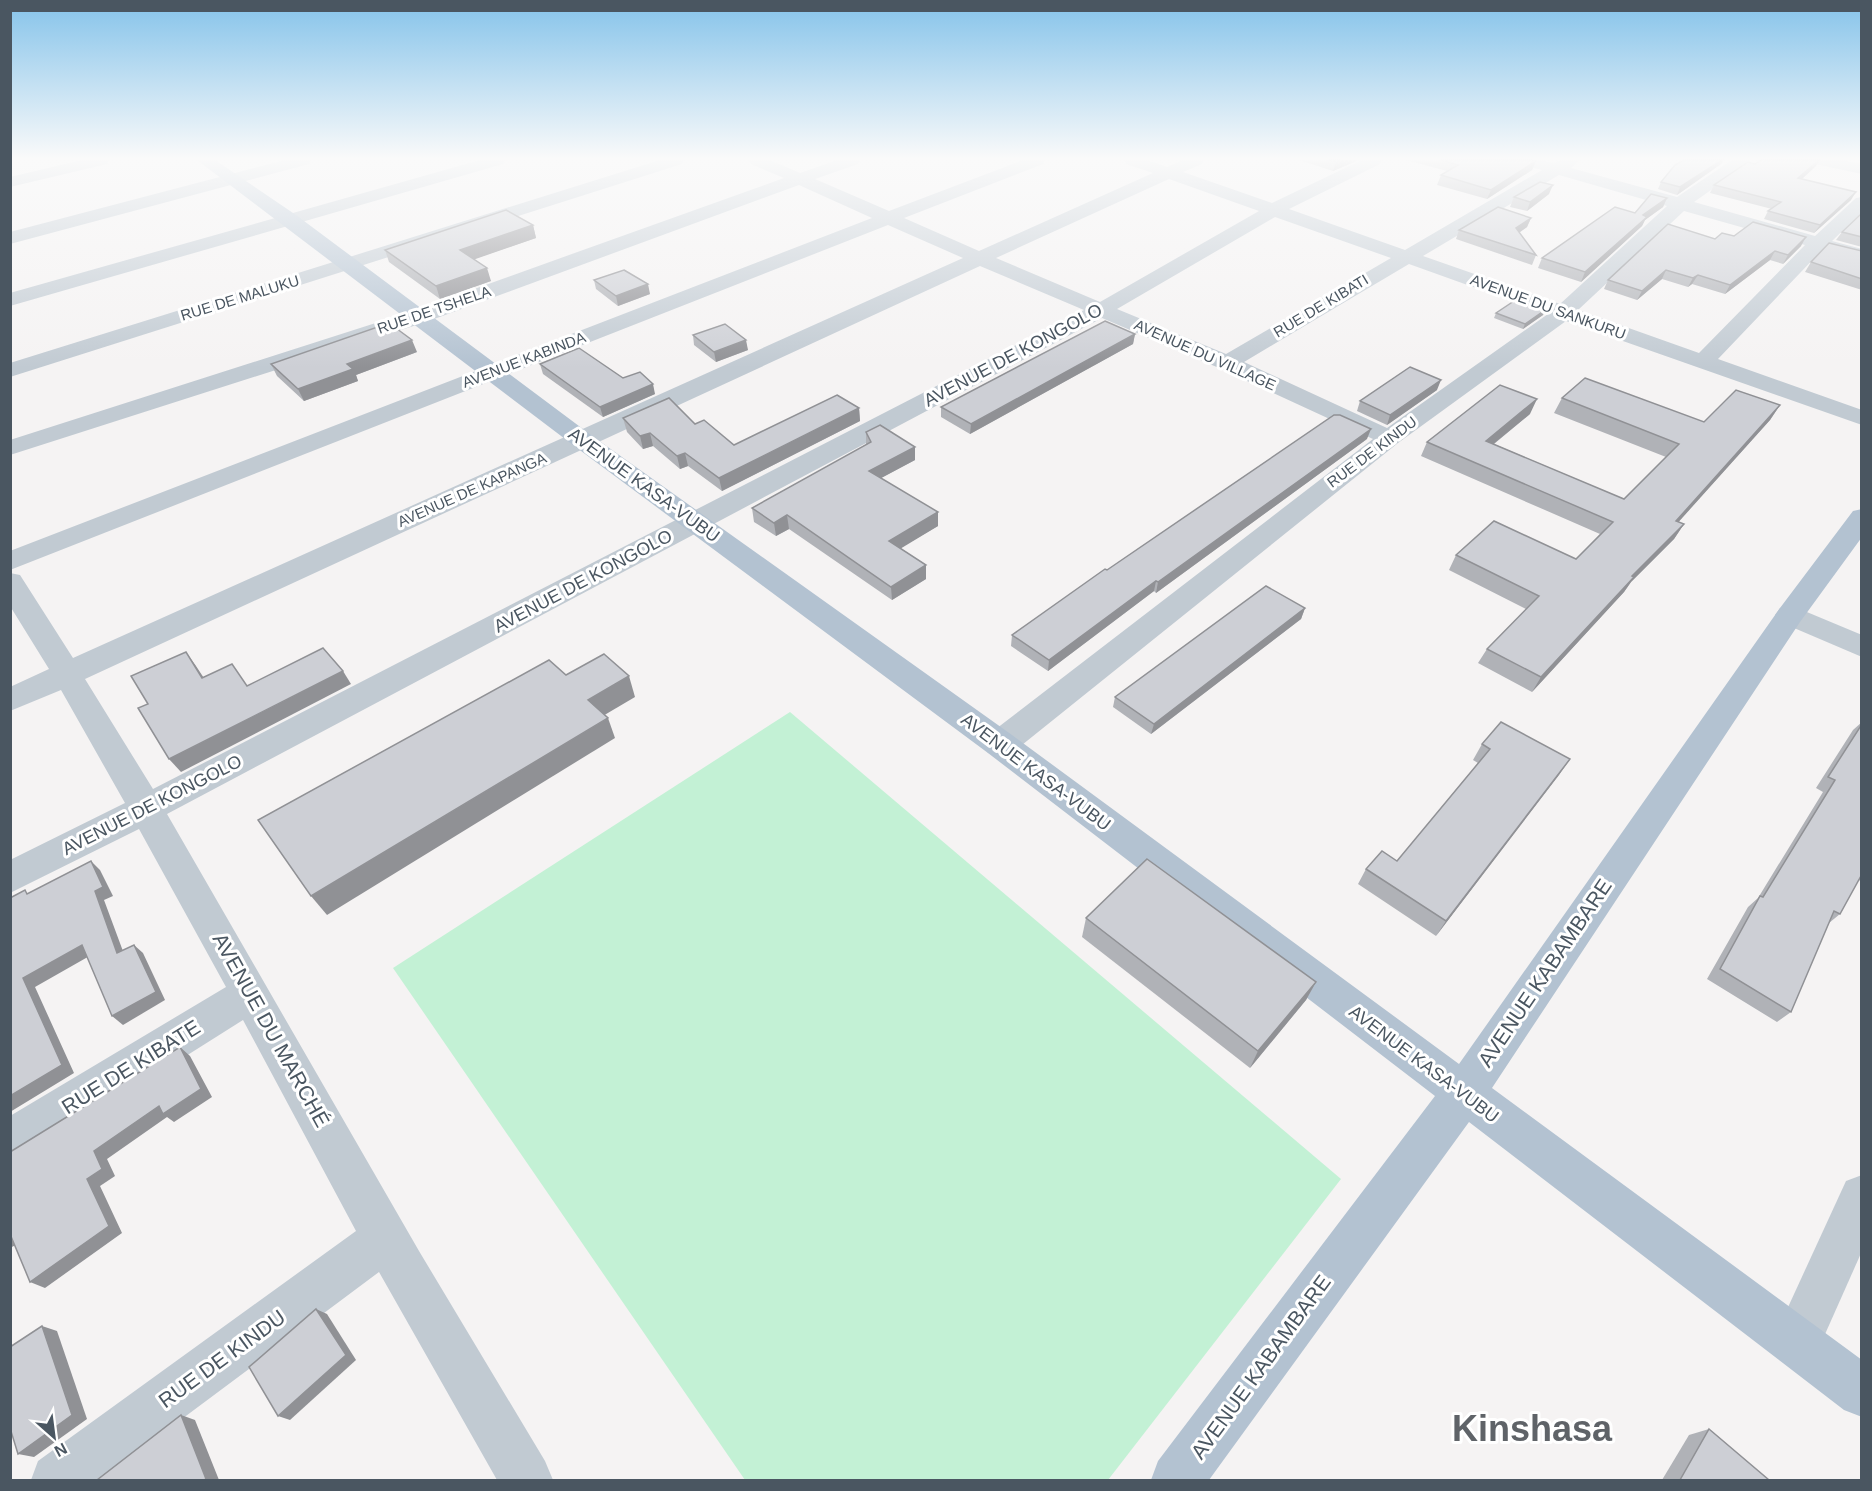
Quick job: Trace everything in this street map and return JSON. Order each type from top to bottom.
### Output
[{"type":"main road","name":"AVENUE KASA-VUBU","points":[[303,230],[582,441],[1000,744],[1862,1392]]},
{"type":"main road","name":"AVENUE KABAMBARE","points":[[1177,1480],[1463,1094],[1790,615],[1862,517]]},
{"type":"street","points":[[10,238],[41,230]]},
{"type":"street","points":[[10,300],[253,230]]},
{"type":"street","name":"RUE DE MALUKU","points":[[10,370],[457,230]]},
{"type":"street","name":"RUE DE TSHELA","points":[[10,448],[418,317],[659,230]]},
{"type":"street","name":"AVENUE KABINDA","points":[[10,561],[856,230]]},
{"type":"street","name":"AVENUE DU VILLAGE","points":[[919,230],[981,259],[1227,363],[1389,438]]},
{"type":"street","name":"AVENUE DE KAPANGA","points":[[10,700],[1044,230]]},
{"type":"street","name":"AVENUE DE KONGOLO","points":[[10,878],[1100,310],[1238,230]]},
{"type":"street","name":"AVENUE DU SANKURU","points":[[1335,230],[1563,314],[1862,418]]},
{"type":"street","name":"RUE DE KIBATI","points":[[1227,363],[1450,230]]},
{"type":"street","name":"RUE DE KINDU","points":[[1000,744],[1389,438],[1563,314],[1653,230]]},
{"type":"street","points":[[1771,230],[1862,255]]},
{"type":"street","points":[[1703,362],[1832,230]]},
{"type":"street","name":"AVENUE DU MARCHÉ","points":[[10,582],[68,674],[146,809],[251,993],[386,1238],[526,1480]]},
{"type":"street","points":[[1790,615],[1862,647]]},
{"type":"street","name":"RUE DE KIBATE","points":[[10,1141],[251,993]]},
{"type":"street","points":[[1797,1342],[1862,1197]]},
{"type":"street","name":"RUE DE KINDU","points":[[57,1480],[386,1238]]},
{"type":"green space","points":[[790,712],[1341,1179],[1108,1480],[745,1480],[393,968]]},
{"type":"building","points":[[447,230],[520,230],[460,250],[487,268],[436,286],[385,250]]},
{"type":"building","points":[[1459,230],[1517,230],[1536,255]]},
{"type":"building","points":[[1583,230],[1633,230],[1585,272],[1542,258]]},
{"type":"building","points":[[1662,230],[1685,230],[1715,239],[1722,233],[1734,236],[1743,230],[1780,230],[1806,237],[1788,255],[1775,251],[1730,285],[1698,275],[1693,278],[1666,270],[1642,291],[1608,280]]},
{"type":"building","points":[[1845,230],[1862,230],[1862,237],[1842,232]]},
{"type":"building","points":[[1829,243],[1862,251],[1862,279],[1811,262]]},
{"type":"building","points":[[624,270],[648,284],[616,296],[594,280]]},
{"type":"building","points":[[1517,299],[1545,310],[1525,324],[1496,313]]},
{"type":"building","points":[[1105,321],[1135,334],[971,424],[941,407]]},
{"type":"building","points":[[389,323],[412,340],[347,364],[353,369],[298,389],[271,364]]},
{"type":"building","points":[[725,324],[746,340],[714,352],[693,335]]},
{"type":"building","points":[[579,348],[623,378],[640,372],[653,384],[600,407],[540,364]]},
{"type":"building","points":[[1410,367],[1441,380],[1390,415],[1360,401]]},
{"type":"building","points":[[1585,378],[1704,422],[1736,390],[1780,405],[1676,521],[1684,524],[1632,576],[1634,577],[1541,677],[1487,649],[1539,596],[1456,555],[1494,521],[1576,559],[1613,522],[1427,442],[1500,385],[1537,399],[1486,441],[1624,499],[1679,444],[1562,398]]},
{"type":"building","points":[[837,395],[859,408],[719,478],[685,453],[677,456],[650,433],[640,436],[623,418],[669,398],[695,424],[704,420],[734,445]]},
{"type":"building","points":[[1334,415],[1340,415],[1371,429],[1158,582],[1156,581],[1049,660],[1012,635],[1105,569],[1107,570]]},
{"type":"building","points":[[880,425],[915,447],[869,471],[938,512],[889,541],[926,565],[891,587],[787,515],[774,523],[752,508],[871,442],[866,432]]},
{"type":"building","points":[[1266,586],[1305,608],[1154,724],[1115,697]]},
{"type":"building","points":[[323,648],[343,671],[169,759],[138,708],[148,704],[131,676],[186,652],[202,678],[232,664],[247,686]]},
{"type":"building","points":[[604,654],[629,676],[588,700],[608,718],[311,896],[258,820],[549,660],[566,675]]},
{"type":"building","points":[[1501,722],[1570,759],[1446,921],[1366,869],[1382,851],[1397,861],[1490,749],[1482,744]]},
{"type":"building","points":[[1862,724],[1862,874],[1840,914],[1834,911],[1791,1012],[1720,969],[1760,896],[1763,897],[1835,780],[1828,777]]},
{"type":"building","points":[[1147,859],[1316,982],[1258,1051],[1086,918]]},
{"type":"building","points":[[91,861],[103,887],[95,891],[117,953],[134,945],[156,992],[112,1016],[82,945],[23,978],[62,1065],[10,1096],[10,898],[25,890],[27,894]]},
{"type":"building","points":[[180,1047],[201,1089],[163,1114],[159,1106],[94,1151],[102,1169],[87,1179],[109,1226],[30,1282],[10,1234],[10,1152]]},
{"type":"building","points":[[316,1309],[346,1355],[278,1416],[249,1367]]},
{"type":"building","points":[[42,1326],[72,1415],[18,1454],[10,1428],[10,1347]]},
{"type":"building","points":[[181,1415],[206,1479],[97,1480]]},
{"type":"building","points":[[1709,1429],[1769,1480],[1680,1480]]},
{"type":"district","name":"Kinshasa","points":[[1532,1428]]}]
